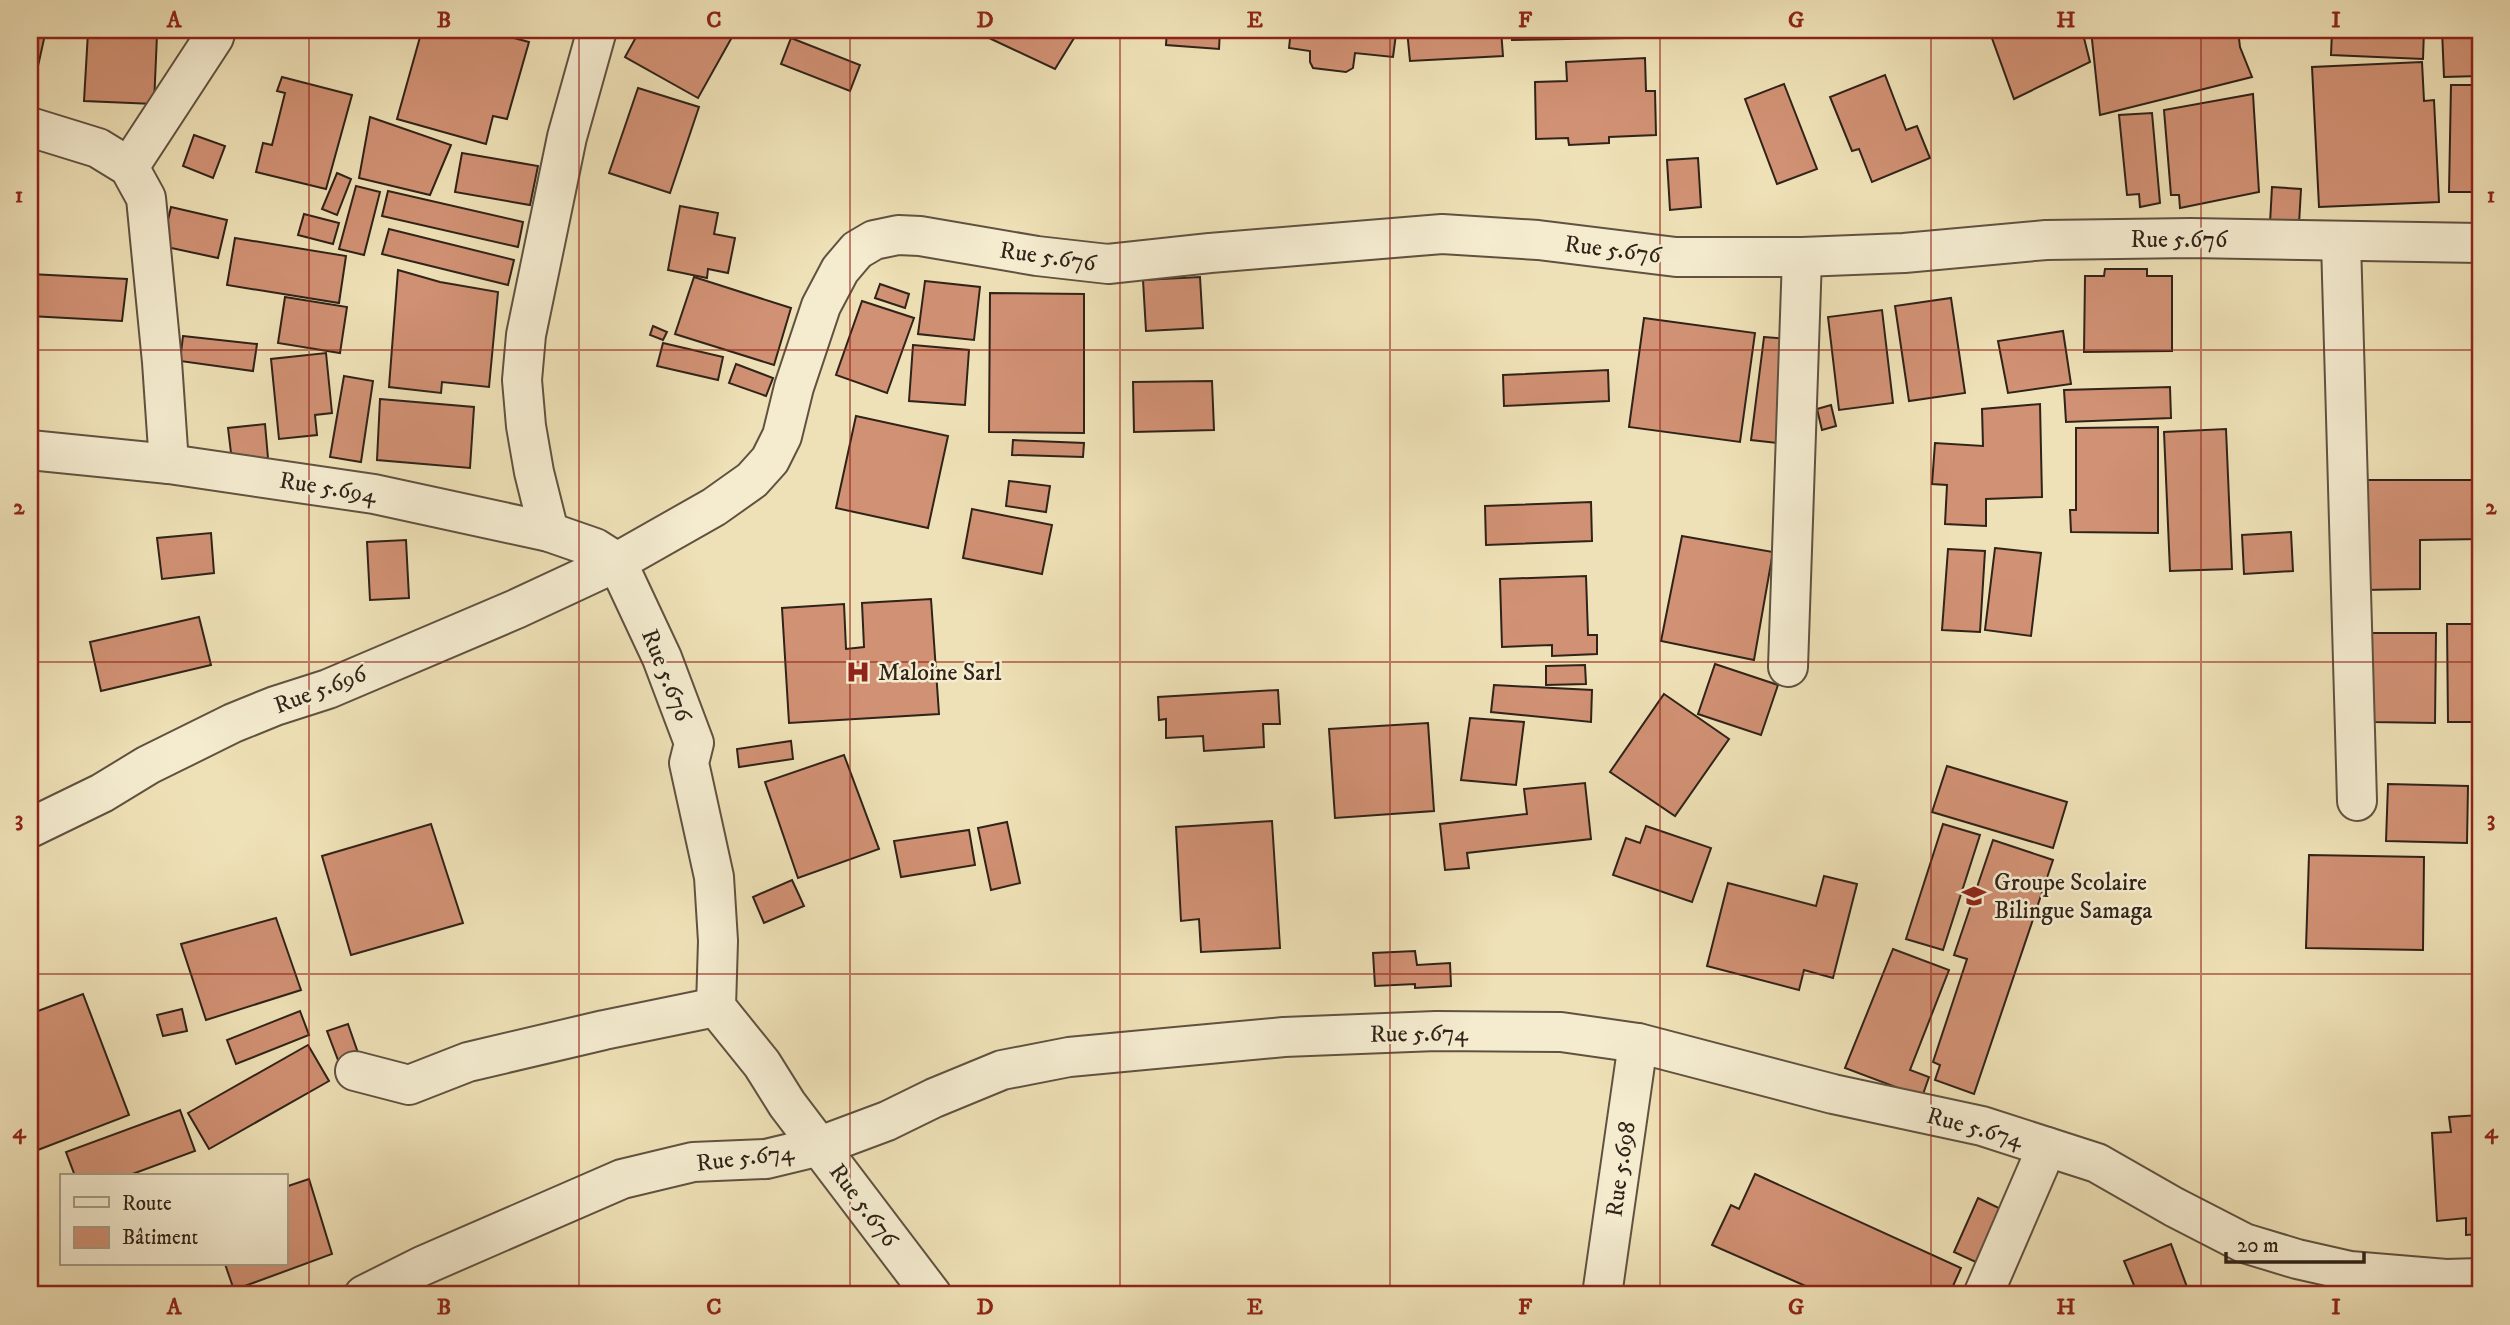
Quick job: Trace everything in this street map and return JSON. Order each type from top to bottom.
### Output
[{"type":"street","points":[[129,167],[216,30]]},
{"type":"street","points":[[549,532],[526,426],[522,380],[526,335],[567,137],[597,30]]},
{"type":"street","points":[[30,127],[98,148],[129,167],[146,198],[169,464]]},
{"type":"street","name":"Rue 5.676","points":[[932,1295],[787,1104],[762,1064],[716,1007],[718,941],[714,877],[689,763],[694,743],[662,658],[617,562],[714,507],[752,480],[769,460],[782,436],[794,387],[821,306],[841,270],[857,250],[874,240],[898,235],[920,236],[1037,256],[1108,264],[1442,234],[1538,240],[1676,257],[1802,257],[1904,253],[2046,240],[2191,238],[2480,243]]},
{"type":"street","points":[[2341,242],[2357,801]]},
{"type":"street","points":[[1788,667],[1802,257]]},
{"type":"street","name":"Rue 5.694","points":[[30,450],[169,464],[374,494],[549,532],[595,548],[617,562]]},
{"type":"street","name":"Rue 5.696","points":[[30,828],[233,723],[328,689],[516,609],[617,562]]},
{"type":"street","points":[[355,1071],[409,1084],[468,1062],[716,1007]]},
{"type":"street","name":"Rue 5.674","points":[[364,1295],[622,1179],[692,1162],[766,1159],[820,1146],[887,1121],[1002,1070],[1069,1057],[1284,1037],[1436,1031],[1561,1032],[1638,1043],[1833,1094],[1982,1126],[2097,1163],[2174,1207],[2244,1242],[2297,1259],[2350,1271],[2446,1279],[2480,1278]]},
{"type":"street","name":"Rue 5.698","points":[[1602,1295],[1638,1043]]},
{"type":"street","points":[[1983,1295],[2047,1147]]},
{"type":"street","points":[[2297,1259],[2309,1295]]},
{"type":"building","points":[[30,30],[46,30],[30,102]]},
{"type":"building","points":[[422,30],[484,30],[529,42],[507,119],[493,116],[486,144],[397,119]]},
{"type":"building","points":[[640,30],[736,30],[698,98],[625,57]]},
{"type":"building","points":[[994,30],[1079,30],[1055,69],[989,38]]},
{"type":"building","points":[[1167,30],[1220,30],[1219,49],[1166,45]]},
{"type":"building","points":[[1291,30],[1400,30],[1400,35],[1396,34],[1393,57],[1355,53],[1353,68],[1346,72],[1313,68],[1310,51],[1289,48]]},
{"type":"building","points":[[1407,30],[1501,30],[1503,56],[1410,61]]},
{"type":"building","points":[[1512,30],[1625,30],[1625,38],[1512,40]]},
{"type":"building","points":[[1697,30],[1761,30],[1698,38]]},
{"type":"building","points":[[1989,30],[2082,30],[2090,62],[2014,99]]},
{"type":"building","points":[[2091,30],[2238,30],[2240,47],[2252,77],[2100,115]]},
{"type":"building","points":[[2332,30],[2424,30],[2423,59],[2331,55]]},
{"type":"building","points":[[2442,30],[2480,30],[2480,76],[2444,77]]},
{"type":"building","points":[[88,32],[157,35],[154,104],[84,101]]},
{"type":"building","points":[[791,38],[860,65],[850,91],[781,64]]},
{"type":"building","points":[[1645,58],[1646,91],[1655,91],[1656,135],[1609,137],[1609,143],[1569,145],[1568,138],[1536,139],[1535,82],[1567,81],[1566,62]]},
{"type":"building","points":[[2422,62],[2424,101],[2434,100],[2439,202],[2319,207],[2312,67]]},
{"type":"building","points":[[1885,75],[1906,130],[1917,126],[1930,158],[1872,182],[1859,149],[1852,151],[1830,97]]},
{"type":"building","points":[[282,77],[352,95],[326,189],[256,172],[263,143],[272,145],[285,93],[277,91]]},
{"type":"building","points":[[1784,84],[1817,169],[1777,184],[1745,99]]},
{"type":"building","points":[[2451,85],[2480,85],[2480,192],[2449,192]]},
{"type":"building","points":[[638,88],[699,107],[670,193],[609,173]]},
{"type":"building","points":[[2253,94],[2259,192],[2180,208],[2179,195],[2171,195],[2164,110]]},
{"type":"building","points":[[2152,113],[2160,203],[2140,207],[2139,194],[2127,195],[2119,115]]},
{"type":"building","points":[[370,117],[451,145],[430,195],[359,178]]},
{"type":"building","points":[[194,135],[225,146],[213,178],[183,166]]},
{"type":"building","points":[[462,153],[538,166],[530,205],[455,192]]},
{"type":"building","points":[[1698,158],[1701,207],[1670,210],[1667,160]]},
{"type":"building","points":[[337,173],[351,179],[337,215],[322,209]]},
{"type":"building","points":[[356,186],[380,192],[364,255],[339,249]]},
{"type":"building","points":[[2272,187],[2301,189],[2299,224],[2270,223]]},
{"type":"building","points":[[388,191],[523,222],[518,247],[382,216]]},
{"type":"building","points":[[680,206],[718,213],[714,234],[735,238],[728,273],[708,269],[707,278],[668,270]]},
{"type":"building","points":[[171,207],[227,220],[218,258],[162,246]]},
{"type":"building","points":[[304,214],[339,223],[333,244],[298,235]]},
{"type":"building","points":[[389,229],[514,260],[508,285],[382,254]]},
{"type":"building","points":[[235,238],[346,256],[339,303],[227,285]]},
{"type":"building","points":[[2105,269],[2147,269],[2147,276],[2172,276],[2172,351],[2084,352],[2085,276],[2104,276]]},
{"type":"building","points":[[398,270],[440,282],[498,292],[489,387],[442,382],[441,393],[389,387]]},
{"type":"building","points":[[30,274],[127,279],[122,321],[30,316]]},
{"type":"building","points":[[694,277],[791,308],[774,365],[675,334]]},
{"type":"building","points":[[1200,277],[1203,328],[1146,331],[1143,280]]},
{"type":"building","points":[[925,281],[980,287],[974,340],[918,334]]},
{"type":"building","points":[[880,284],[909,294],[905,308],[875,298]]},
{"type":"building","points":[[990,293],[1084,294],[1084,433],[989,432]]},
{"type":"building","points":[[285,297],[347,307],[340,353],[278,343]]},
{"type":"building","points":[[1951,298],[1965,393],[1909,401],[1895,306]]},
{"type":"building","points":[[862,301],[914,318],[887,393],[836,375]]},
{"type":"building","points":[[1882,310],[1893,403],[1839,410],[1828,317]]},
{"type":"building","points":[[1644,318],[1755,333],[1740,442],[1629,427]]},
{"type":"building","points":[[653,326],[667,332],[663,340],[650,335]]},
{"type":"building","points":[[2063,331],[2071,384],[2008,393],[1998,341]]},
{"type":"building","points":[[183,336],[257,344],[253,371],[180,361]]},
{"type":"building","points":[[1764,337],[1790,339],[1777,443],[1751,440]]},
{"type":"building","points":[[663,343],[723,357],[718,380],[657,366]]},
{"type":"building","points":[[913,345],[969,350],[965,405],[909,401]]},
{"type":"building","points":[[326,353],[332,413],[315,415],[317,435],[279,439],[271,359]]},
{"type":"building","points":[[736,364],[773,378],[766,396],[729,383]]},
{"type":"building","points":[[1608,370],[1609,401],[1504,406],[1503,375]]},
{"type":"building","points":[[344,376],[373,381],[361,462],[330,457]]},
{"type":"building","points":[[1212,381],[1214,430],[1134,432],[1133,382]]},
{"type":"building","points":[[2170,387],[2171,418],[2066,422],[2064,390]]},
{"type":"building","points":[[380,399],[474,407],[470,468],[377,460]]},
{"type":"building","points":[[2040,404],[2042,497],[1986,499],[1986,526],[1945,524],[1947,485],[1932,484],[1935,443],[1983,446],[1982,409]]},
{"type":"building","points":[[1831,405],[1836,426],[1822,430],[1817,409]]},
{"type":"building","points":[[856,416],[948,436],[928,528],[836,508]]},
{"type":"building","points":[[265,424],[268,458],[232,461],[228,428]]},
{"type":"building","points":[[2158,427],[2158,533],[2071,532],[2070,510],[2076,510],[2076,428]]},
{"type":"building","points":[[2226,429],[2232,569],[2170,571],[2164,432]]},
{"type":"building","points":[[1013,440],[1084,443],[1083,457],[1012,455]]},
{"type":"building","points":[[2363,480],[2480,480],[2480,539],[2420,540],[2420,589],[2363,590]]},
{"type":"building","points":[[1009,481],[1050,486],[1046,512],[1006,506]]},
{"type":"building","points":[[1591,502],[1592,541],[1486,545],[1485,506]]},
{"type":"building","points":[[972,509],[1052,525],[1042,574],[963,558]]},
{"type":"building","points":[[2291,532],[2293,571],[2244,574],[2242,535]]},
{"type":"building","points":[[211,533],[214,573],[162,579],[157,538]]},
{"type":"building","points":[[1682,536],[1773,552],[1754,660],[1661,641]]},
{"type":"building","points":[[406,540],[409,598],[370,600],[367,542]]},
{"type":"building","points":[[1995,548],[2041,553],[2031,636],[1985,630]]},
{"type":"building","points":[[1948,549],[1985,551],[1980,632],[1942,630]]},
{"type":"building","points":[[1586,576],[1588,635],[1597,635],[1597,654],[1552,656],[1552,645],[1502,647],[1500,579]]},
{"type":"building","points":[[931,599],[939,714],[789,723],[782,608],[844,604],[846,649],[864,647],[862,603]]},
{"type":"building","points":[[199,617],[211,665],[101,691],[90,642]]},
{"type":"building","points":[[2447,624],[2480,624],[2480,722],[2448,722]]},
{"type":"building","points":[[2372,633],[2436,633],[2435,723],[2372,722]]},
{"type":"building","points":[[1715,664],[1778,685],[1761,735],[1698,714]]},
{"type":"building","points":[[1585,665],[1586,684],[1546,685],[1546,666]]},
{"type":"building","points":[[1494,685],[1592,690],[1591,722],[1491,712]]},
{"type":"building","points":[[1278,690],[1280,724],[1263,724],[1264,747],[1204,751],[1203,736],[1166,738],[1166,719],[1159,720],[1158,697]]},
{"type":"building","points":[[1664,694],[1729,739],[1675,816],[1610,772]]},
{"type":"building","points":[[1470,718],[1524,722],[1516,785],[1461,780]]},
{"type":"building","points":[[1428,723],[1434,811],[1335,818],[1329,729]]},
{"type":"building","points":[[791,741],[793,759],[739,767],[737,749]]},
{"type":"building","points":[[844,755],[879,849],[798,878],[765,782]]},
{"type":"building","points":[[1947,766],[2067,802],[2053,848],[1932,812]]},
{"type":"building","points":[[1585,783],[1591,839],[1467,853],[1469,868],[1445,870],[1440,824],[1527,814],[1524,789]]},
{"type":"building","points":[[2388,784],[2468,786],[2467,843],[2386,841]]},
{"type":"building","points":[[1272,821],[1280,948],[1201,952],[1199,919],[1181,921],[1176,827]]},
{"type":"building","points":[[1007,822],[1020,883],[991,890],[978,828]]},
{"type":"building","points":[[431,824],[463,923],[351,955],[322,856]]},
{"type":"building","points":[[1943,824],[1980,835],[1943,950],[1906,939]]},
{"type":"building","points":[[1646,826],[1711,848],[1692,902],[1613,875],[1626,838],[1640,843]]},
{"type":"building","points":[[969,830],[975,865],[901,877],[894,841]]},
{"type":"building","points":[[1993,840],[2053,860],[1974,1094],[1935,1080],[1940,1065],[1933,1062],[1967,959],[1954,955]]},
{"type":"building","points":[[2309,855],[2424,857],[2423,950],[2306,948]]},
{"type":"building","points":[[1824,876],[1857,884],[1833,978],[1804,970],[1799,990],[1707,966],[1728,883],[1816,906]]},
{"type":"building","points":[[792,880],[804,906],[764,923],[753,897]]},
{"type":"building","points":[[276,918],[301,990],[206,1020],[181,944]]},
{"type":"building","points":[[1893,949],[1949,970],[1910,1070],[1929,1077],[1922,1097],[1845,1068]]},
{"type":"building","points":[[1415,951],[1417,965],[1450,963],[1451,986],[1375,986],[1373,953]]},
{"type":"building","points":[[83,994],[129,1115],[30,1153],[30,1014]]},
{"type":"building","points":[[182,1009],[187,1031],[163,1036],[157,1015]]},
{"type":"building","points":[[300,1011],[309,1035],[236,1064],[227,1040]]},
{"type":"building","points":[[348,1024],[358,1053],[338,1060],[327,1031]]},
{"type":"building","points":[[308,1045],[329,1081],[209,1149],[188,1113]]},
{"type":"building","points":[[180,1110],[195,1151],[132,1174],[74,1174],[66,1152]]},
{"type":"building","points":[[2480,1115],[2480,1234],[2466,1235],[2466,1218],[2437,1221],[2432,1133],[2451,1132],[2449,1117]]},
{"type":"building","points":[[1755,1174],[1961,1268],[1949,1295],[1826,1295],[1712,1245],[1731,1205],[1739,1209]]},
{"type":"building","points":[[309,1179],[332,1254],[234,1290],[226,1266],[287,1266],[287,1186]]},
{"type":"building","points":[[1978,1198],[2005,1211],[1980,1264],[1954,1252]]},
{"type":"building","points":[[2171,1244],[2190,1295],[2138,1295],[2124,1261]]},
{"type":"place","name":"Maloine Sarl","points":[[858,672]]},
{"type":"place","name":"Groupe Scolaire Bilingue Samaga","points":[[1974,896]]}]
